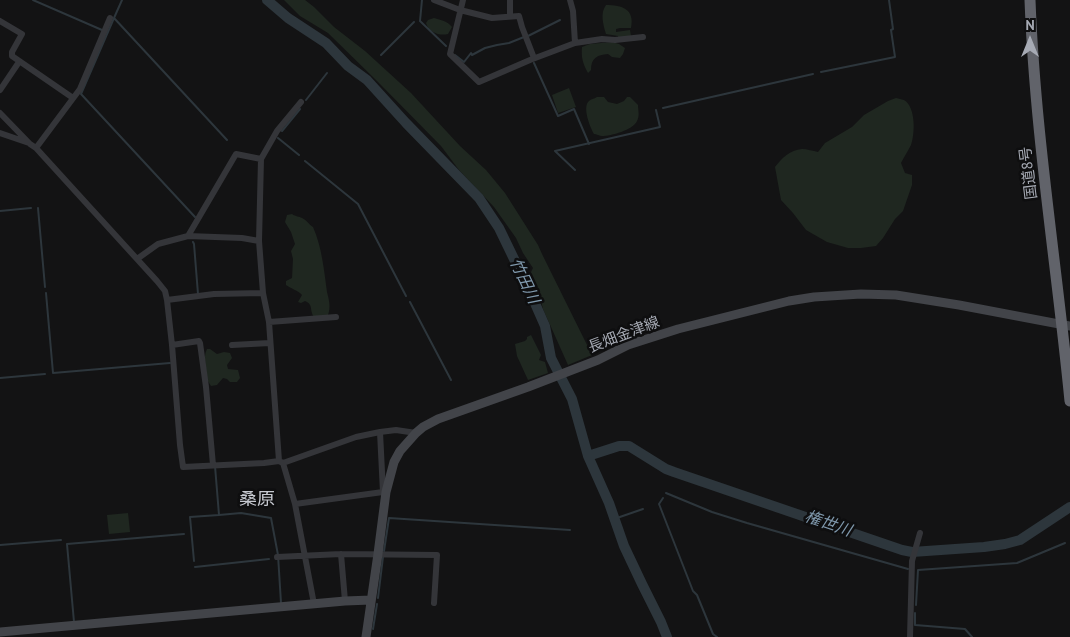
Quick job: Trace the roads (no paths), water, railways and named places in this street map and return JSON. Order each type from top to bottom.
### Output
[{"type":"highway","name":"国道8号","points":[[1030,0],[1040,147],[1066,325],[1070,401]]},
{"type":"main road","name":"長畑金津線","points":[[366,637],[378,554],[384,492],[394,462],[400,451],[423,427],[438,419],[528,387],[598,360],[628,346],[678,329],[788,301],[860,294],[896,295],[1066,325]]},
{"type":"main road","points":[[0,632],[371,600]]},
{"type":"street","points":[[434,0],[460,10],[492,18],[519,16],[534,58]]},
{"type":"street","points":[[463,0],[450,54],[480,82],[534,58],[575,43],[602,38],[614,40],[643,37]]},
{"type":"street","points":[[510,0],[510,16]]},
{"type":"street","points":[[570,0],[573,11],[575,43]]},
{"type":"street","points":[[33,146],[80,89],[110,18]]},
{"type":"street","points":[[0,21],[22,34],[12,52],[12,56],[73,98]]},
{"type":"street","points":[[0,90],[20,62]]},
{"type":"street","points":[[301,102],[277,131],[261,159],[260,241],[263,293],[268,322],[281,462],[295,504],[314,604]]},
{"type":"street","points":[[0,113],[33,146],[165,291],[172,345],[182,468],[281,462],[380,432],[396,430],[416,433]]},
{"type":"street","points":[[0,133],[33,146]]},
{"type":"street","points":[[188,236],[236,154],[261,159]]},
{"type":"street","points":[[137,259],[158,244],[188,236],[242,238],[260,241]]},
{"type":"street","points":[[166,300],[214,294],[263,293]]},
{"type":"street","points":[[268,322],[336,317]]},
{"type":"street","points":[[172,345],[199,341],[200,343],[213,465]]},
{"type":"street","points":[[232,345],[270,343]]},
{"type":"street","points":[[295,504],[384,492],[380,432]]},
{"type":"street","points":[[910,637],[912,561],[920,533]]},
{"type":"street","points":[[276,557],[305,554],[437,555],[434,604]]},
{"type":"street","points":[[341,554],[345,601]]},
{"type":"waterway","points":[[33,0],[102,30]]},
{"type":"waterway","points":[[122,0],[114,18],[227,140]]},
{"type":"waterway","name":"竹田川","points":[[267,0],[288,18],[326,43],[348,66],[367,80],[479,198],[499,228],[545,326],[551,358],[572,399],[588,456],[609,503],[624,546],[667,637]]},
{"type":"waterway","points":[[422,0],[420,21],[446,46]]},
{"type":"waterway","points":[[821,72],[895,57],[889,0]]},
{"type":"waterway","points":[[114,18],[81,94],[195,217]]},
{"type":"waterway","points":[[528,36],[560,20]]},
{"type":"waterway","points":[[381,55],[414,22]]},
{"type":"waterway","points":[[455,55],[464,62],[471,53],[472,55],[485,48],[509,43],[524,37]]},
{"type":"waterway","points":[[534,63],[558,116],[574,109],[589,144]]},
{"type":"waterway","points":[[306,100],[327,73]]},
{"type":"waterway","points":[[663,108],[813,74]]},
{"type":"waterway","points":[[282,131],[300,109]]},
{"type":"waterway","points":[[575,170],[555,151],[660,127],[656,110]]},
{"type":"waterway","points":[[278,138],[299,155]]},
{"type":"waterway","points":[[305,161],[358,204],[406,296]]},
{"type":"waterway","points":[[0,211],[31,208]]},
{"type":"waterway","points":[[38,208],[45,287]]},
{"type":"waterway","points":[[193,242],[198,294]]},
{"type":"waterway","points":[[46,293],[53,373],[170,363]]},
{"type":"waterway","points":[[410,302],[451,380]]},
{"type":"waterway","points":[[0,378],[45,374]]},
{"type":"waterway","name":"権世川","points":[[588,456],[619,446],[629,446],[674,472],[912,552],[984,547],[1020,540],[1070,507]]},
{"type":"waterway","points":[[215,466],[219,515],[241,513],[271,518],[278,555],[281,603]]},
{"type":"waterway","points":[[666,493],[712,512],[747,523],[908,569]]},
{"type":"waterway","points":[[663,498],[659,504],[693,591],[697,595],[713,634],[717,637]]},
{"type":"waterway","points":[[614,519],[643,509]]},
{"type":"waterway","points":[[194,561],[190,517],[219,515]]},
{"type":"waterway","points":[[384,551],[389,518],[570,530]]},
{"type":"waterway","points":[[74,622],[67,544],[184,534]]},
{"type":"waterway","points":[[0,545],[61,540]]},
{"type":"waterway","points":[[916,605],[918,570],[1017,563],[1065,543]]},
{"type":"waterway","points":[[378,598],[383,557]]},
{"type":"waterway","points":[[195,567],[269,559]]},
{"type":"waterway","points":[[373,629],[377,604]]},
{"type":"waterway","points":[[915,613],[915,625],[965,629],[972,637]]},
{"type":"district","name":"桑原","points":[[257,500]]}]
